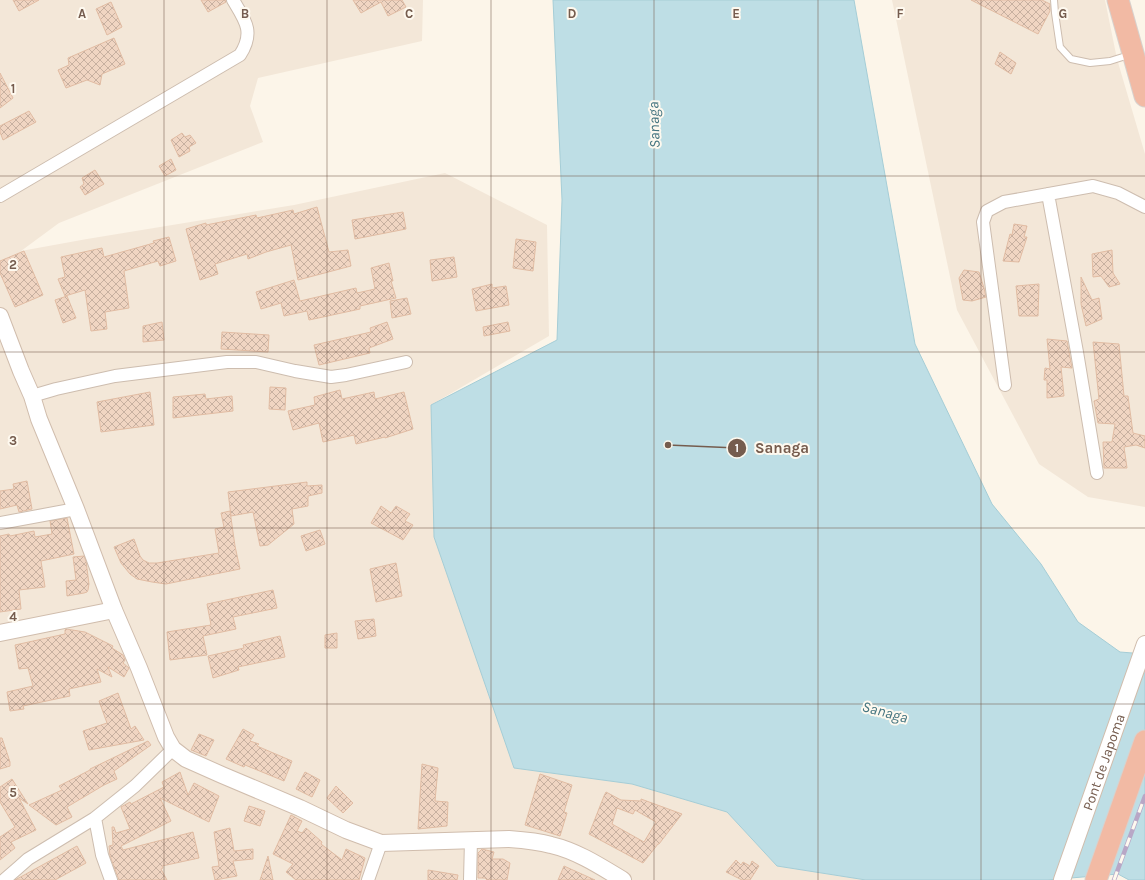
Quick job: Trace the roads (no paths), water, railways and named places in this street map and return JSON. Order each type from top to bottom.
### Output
[{"type":"highway","points":[[1118,0],[1145,96]]},
{"type":"highway","points":[[1096,880],[1145,741]]},
{"type":"street","points":[[0,196],[240,55],[246,46],[248,33],[246,22],[233,0]]},
{"type":"street","points":[[1005,385],[983,222],[987,211],[1004,202],[1093,186],[1118,193],[1145,207]]},
{"type":"street","points":[[1048,194],[1077,352],[1097,473]]},
{"type":"street","points":[[0,316],[114,610],[166,737],[173,749],[186,759],[300,808],[346,830],[381,843],[508,839],[524,840],[552,845],[571,852],[590,860],[622,880]]},
{"type":"street","points":[[32,396],[115,376],[227,362],[256,362],[331,377],[406,362]]},
{"type":"street","points":[[0,523],[76,509]]},
{"type":"street","points":[[0,633],[114,610]]},
{"type":"street","name":"Pont de Japoma","points":[[1062,880],[1145,644]]},
{"type":"street","points":[[4,880],[28,860],[95,818],[135,786],[173,749]]},
{"type":"street","points":[[95,818],[102,855],[111,880]]},
{"type":"street","points":[[470,880],[471,840]]},
{"type":"street","points":[[368,880],[381,843]]},
{"type":"lane","points":[[1054,0],[1060,47],[1072,59],[1090,63],[1110,61],[1133,54]]},
{"type":"water","points":[[553,0],[854,0],[915,344],[992,504],[1041,564],[1078,622],[1120,652],[1145,654],[1145,880],[1129,880],[1118,874],[1047,880],[866,880],[777,866],[727,812],[632,784],[514,768],[434,537],[431,405],[557,340],[562,200]]},
{"type":"railway","points":[[1114,880],[1145,796]]},
{"type":"place","name":"Sanaga","points":[[668,445]]}]
